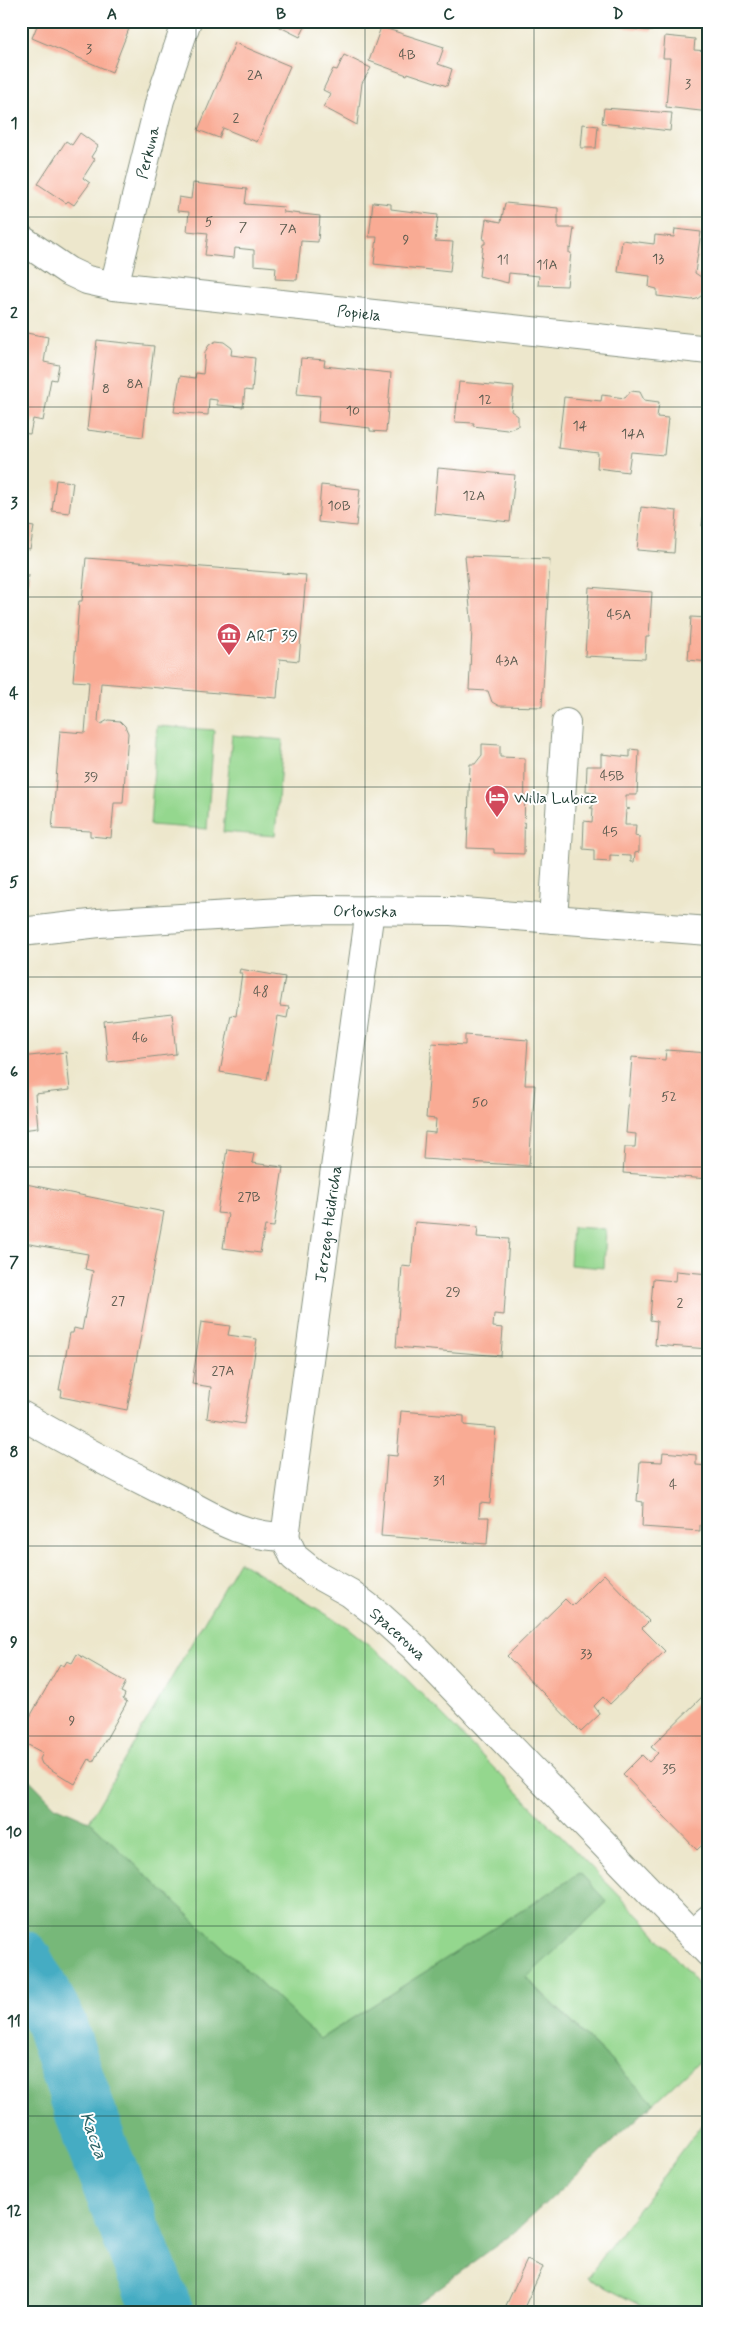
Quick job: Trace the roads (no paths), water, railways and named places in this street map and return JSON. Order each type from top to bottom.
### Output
[{"type":"street","name":"Perkuna","points":[[114,286],[160,100],[187,21]]},
{"type":"street","name":"Popiela","points":[[21,239],[68,271],[87,280],[114,286],[709,350]]},
{"type":"street","points":[[554,919],[566,723]]},
{"type":"street","name":"Orłowska","points":[[21,932],[99,923],[314,910],[451,911],[709,931]]},
{"type":"street","name":"Jerzego Heidricha","points":[[285,1537],[370,910]]},
{"type":"street","points":[[21,1415],[78,1448],[186,1502],[219,1522],[263,1537],[285,1537]]},
{"type":"street","name":"Spacerowa","points":[[285,1537],[294,1557],[314,1573],[350,1593],[381,1617],[415,1648],[703,1935]]},
{"type":"waterway","name":"Kacza","points":[[21,1960],[54,2019],[94,2138],[163,2312]]},
{"type":"place","name":"ART 39","points":[[229,656]]},
{"type":"place","name":"Willa Lubicz","points":[[497,818]]}]
